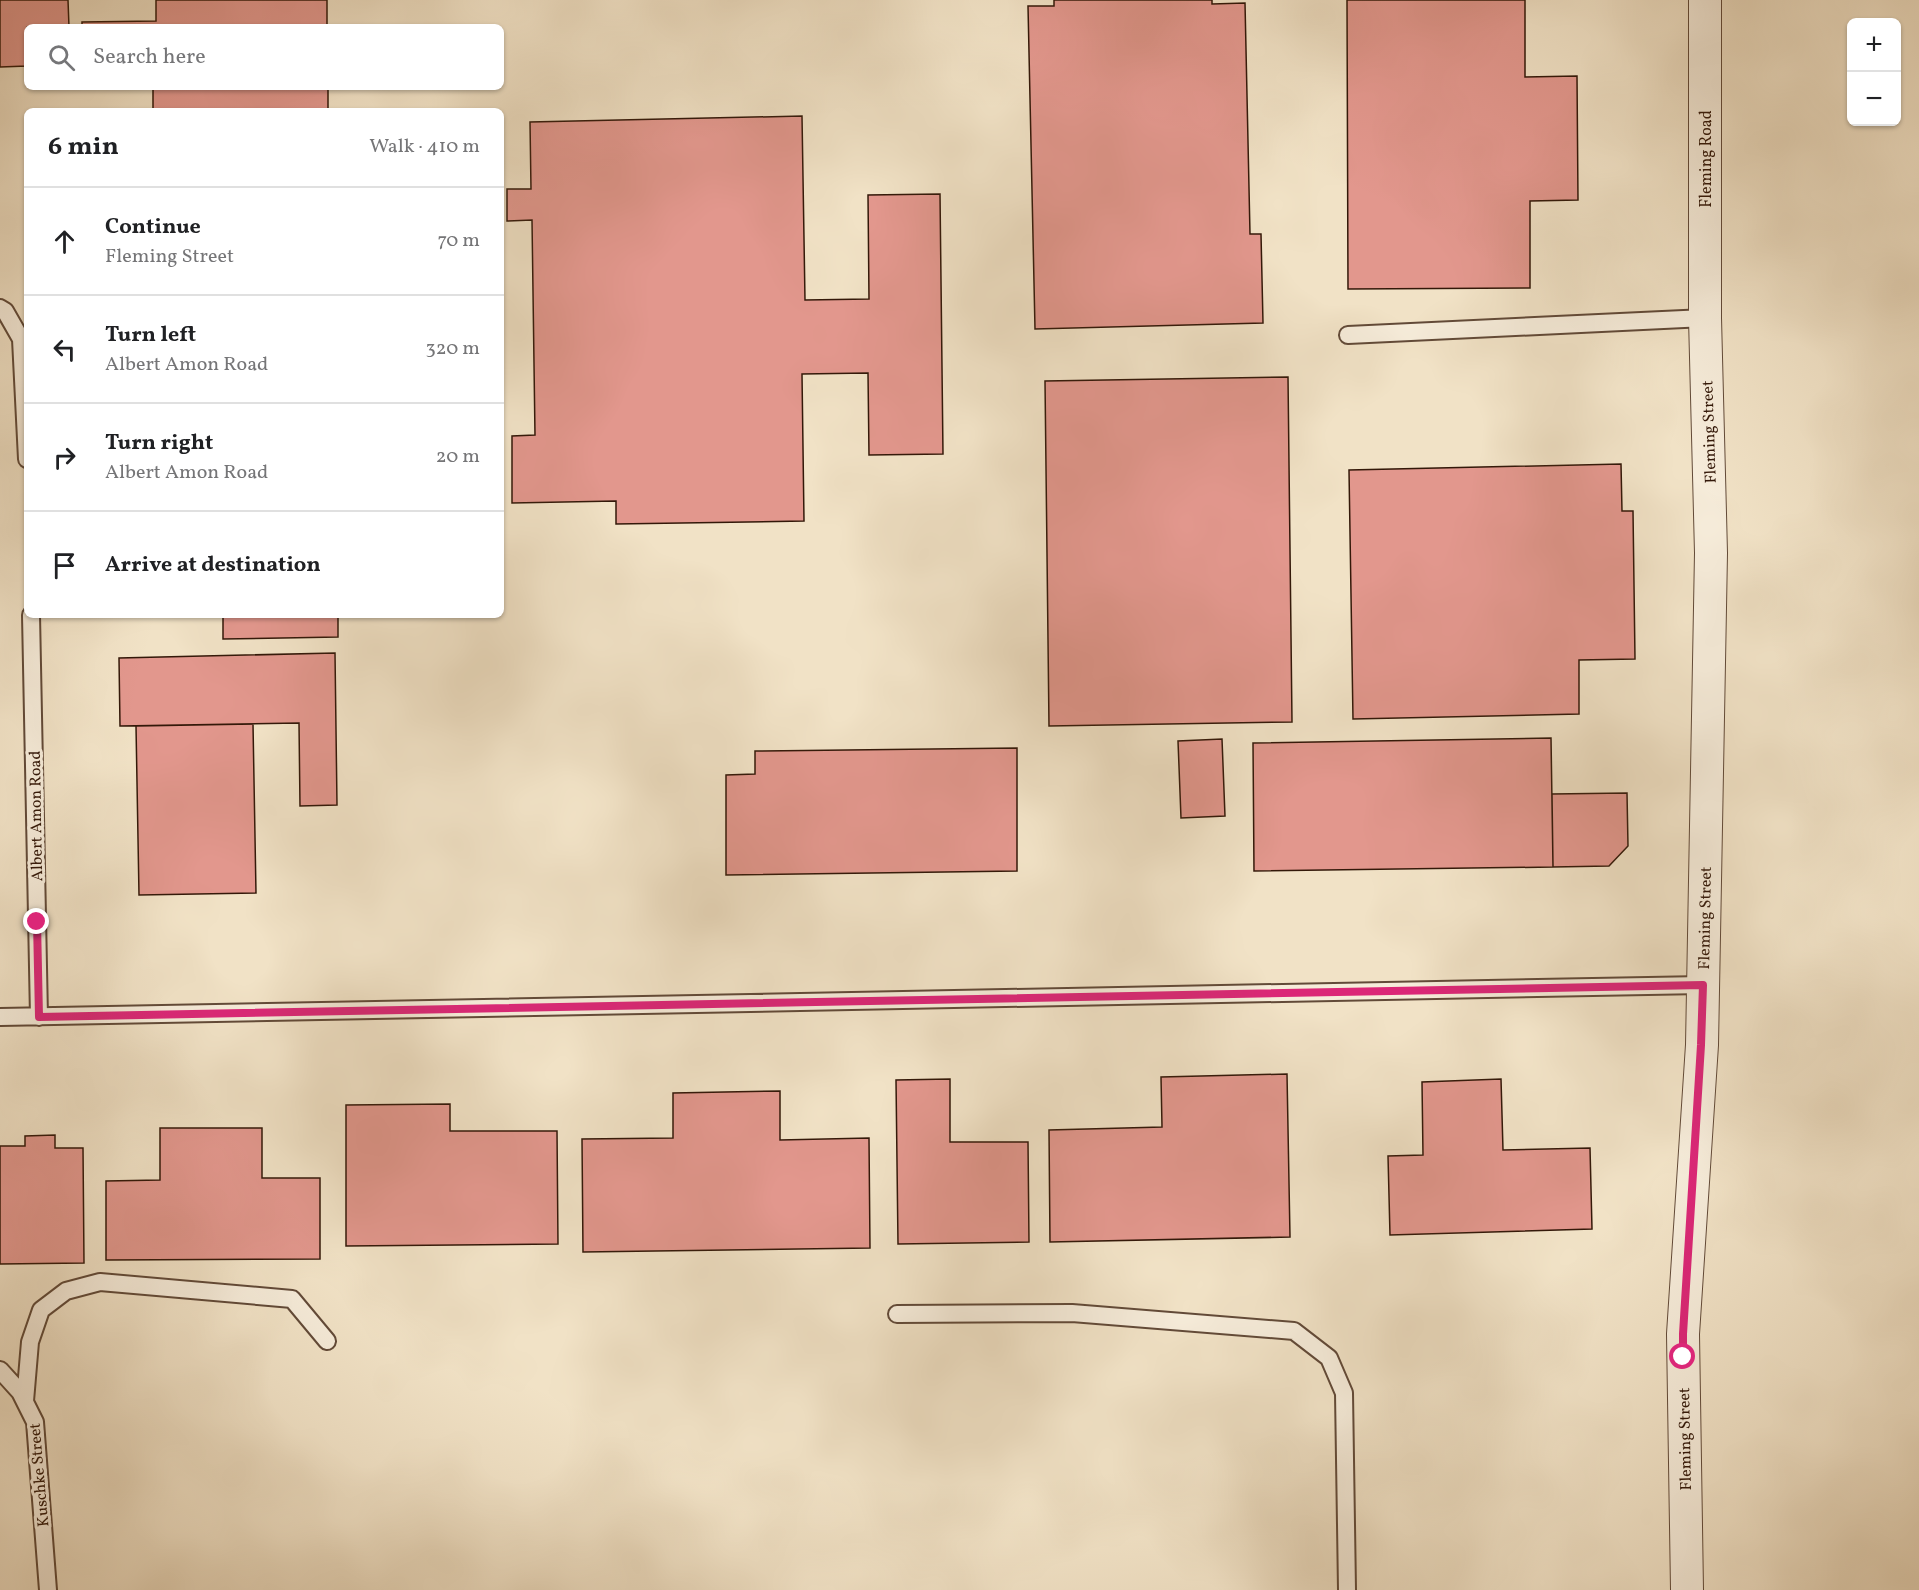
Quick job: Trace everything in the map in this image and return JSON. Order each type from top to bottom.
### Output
[{"type":"street","name":"Fleming Road","points":[[1705,0],[1705,318]]},
{"type":"street","name":"Fleming Street","points":[[1687,1590],[1683,1334],[1701,1045],[1711,553],[1705,318]]},
{"type":"lane","points":[[0,308],[21,339],[24,399]]},
{"type":"lane","points":[[1348,335],[1705,318]]},
{"type":"lane","name":"Albert Amon Road","points":[[31,618],[39,1017]]},
{"type":"lane","points":[[0,1017],[1703,985]]},
{"type":"lane","points":[[25,1401],[30,1342],[41,1310],[66,1291],[100,1282],[291,1299],[327,1341]]},
{"type":"lane","points":[[897,1314],[1072,1313],[1294,1331],[1329,1358],[1344,1393],[1347,1590]]},
{"type":"lane","name":"Kuschke Street","points":[[0,1370],[20,1392],[35,1422],[48,1590]]},
{"type":"building","points":[[0,0],[68,0],[69,24],[24,24],[24,66],[0,67]]},
{"type":"building","points":[[156,0],[327,0],[327,24],[82,24],[82,22],[156,21]]},
{"type":"building","points":[[1054,0],[1212,0],[1212,4],[1245,3],[1250,234],[1261,234],[1263,323],[1035,329],[1028,6],[1054,6]]},
{"type":"building","points":[[1347,0],[1525,0],[1525,77],[1577,76],[1578,200],[1530,201],[1530,288],[1348,289]]},
{"type":"building","points":[[153,90],[328,90],[328,108],[153,108]]},
{"type":"building","points":[[802,116],[805,300],[869,299],[868,195],[940,194],[943,454],[869,455],[868,373],[802,374],[804,521],[616,524],[616,501],[512,503],[512,436],[535,435],[532,220],[507,221],[507,189],[531,189],[530,122]]},
{"type":"building","points":[[1288,377],[1292,722],[1049,726],[1045,381]]},
{"type":"building","points":[[1621,464],[1622,511],[1633,511],[1635,659],[1579,660],[1579,714],[1353,719],[1349,470]]},
{"type":"building","points":[[223,618],[338,618],[338,637],[223,639]]},
{"type":"building","points":[[335,653],[337,805],[300,806],[299,723],[120,726],[119,658]]},
{"type":"building","points":[[253,724],[256,893],[139,895],[136,726]]},
{"type":"building","points":[[1551,738],[1553,867],[1254,871],[1253,743]]},
{"type":"building","points":[[1222,739],[1225,816],[1181,818],[1178,741]]},
{"type":"building","points":[[1017,748],[1017,871],[726,875],[726,775],[755,774],[755,751]]},
{"type":"building","points":[[1627,793],[1628,846],[1609,866],[1553,867],[1552,794]]},
{"type":"building","points":[[1287,1074],[1290,1237],[1050,1242],[1049,1130],[1162,1127],[1161,1077]]},
{"type":"building","points":[[950,1079],[950,1142],[1028,1142],[1029,1242],[898,1244],[896,1080]]},
{"type":"building","points":[[1501,1079],[1503,1150],[1590,1148],[1592,1229],[1390,1235],[1388,1156],[1423,1155],[1422,1082]]},
{"type":"building","points":[[780,1091],[780,1140],[869,1138],[870,1248],[583,1252],[582,1139],[673,1138],[673,1093]]},
{"type":"building","points":[[450,1104],[450,1131],[557,1131],[558,1244],[346,1246],[346,1105]]},
{"type":"building","points":[[160,1128],[262,1128],[262,1178],[320,1178],[320,1259],[106,1260],[106,1181],[160,1180]]},
{"type":"building","points":[[55,1135],[55,1148],[83,1148],[84,1263],[0,1264],[0,1146],[25,1146],[25,1136]]},
{"type":"route","points":[[37,922],[39,1017],[1703,985],[1683,1357]]}]
